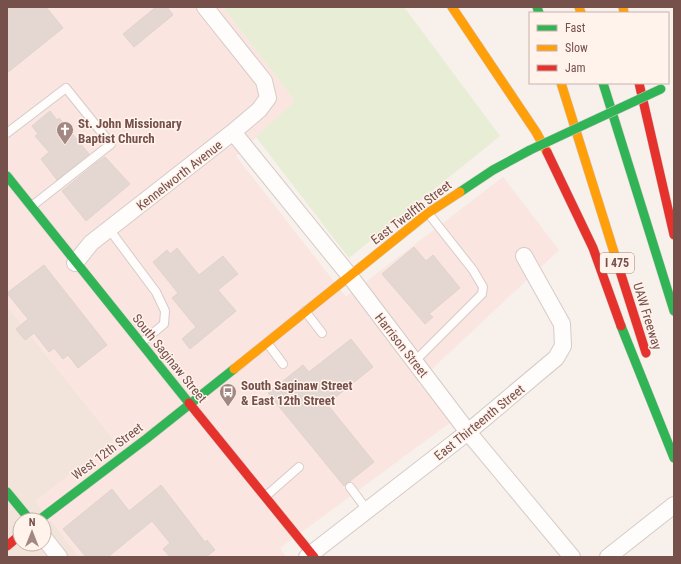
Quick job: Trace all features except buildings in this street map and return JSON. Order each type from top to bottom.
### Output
[{"type":"main road","points":[[452,7],[532,126],[556,167],[593,248],[611,301],[674,458]]},
{"type":"main road","name":"UAW Freeway","points":[[561,84],[648,360]]},
{"type":"main road","name":"UAW Freeway","points":[[603,84],[674,311]]},
{"type":"main road","points":[[639,84],[674,235]]},
{"type":"main road","name":"East Twelfth Street","points":[[190,403],[428,213],[493,170],[530,150],[665,88]]},
{"type":"main road","name":"South Saginaw Street","points":[[7,176],[265,496],[311,556]]},
{"type":"main road","points":[[657,390],[674,443]]},
{"type":"main road","name":"West 12th Street","points":[[50,512],[146,439],[190,403]]},
{"type":"main road","points":[[7,492],[23,512]]},
{"type":"street","name":"Kennelworth Avenue","points":[[75,262],[91,243],[233,132],[259,110],[268,98],[264,81],[205,7]]},
{"type":"street","name":"Harrison Street","points":[[233,132],[415,360],[468,432],[572,557]]},
{"type":"street","name":"East Thirteenth Street","points":[[311,556],[367,510],[468,432],[556,358],[563,346],[562,324],[524,256]]},
{"type":"street","points":[[608,557],[674,506]]},
{"type":"street","points":[[52,548],[59,557]]},
{"type":"lane","points":[[7,134],[66,88],[111,144],[31,207]]},
{"type":"lane","points":[[415,360],[482,294],[482,287],[473,270],[428,213]]},
{"type":"lane","points":[[109,229],[156,292],[165,311],[164,324],[141,343]]},
{"type":"lane","points":[[305,311],[322,333]]},
{"type":"lane","points":[[266,342],[283,364]]},
{"type":"lane","points":[[265,496],[299,467]]},
{"type":"lane","points":[[350,487],[367,510]]},
{"type":"shaded area","points":[[7,7],[223,7],[295,101],[236,156],[346,297],[503,177],[559,250],[418,382],[451,422],[280,548],[286,557],[79,557],[52,522],[52,512],[44,512],[36,501],[114,440],[7,306]]},
{"type":"shaded area","points":[[7,306],[114,440],[36,501],[44,512],[12,512],[12,552],[52,552],[52,522],[79,557],[7,557]]},
{"type":"green space","points":[[223,7],[404,7],[500,136],[349,258],[256,137],[295,101]]},
{"type":"traffic: fast","points":[[537,7],[539,12]]},
{"type":"traffic: fast","points":[[603,84],[674,311]]},
{"type":"traffic: fast","points":[[530,150],[661,89]]},
{"type":"traffic: fast","points":[[460,192],[493,170],[530,150]]},
{"type":"traffic: fast","points":[[7,176],[189,403]]},
{"type":"traffic: fast","points":[[621,326],[674,458]]},
{"type":"traffic: fast","points":[[50,512],[146,439],[234,369]]},
{"type":"traffic: fast","points":[[7,492],[23,512]]},
{"type":"traffic: slow","points":[[452,7],[536,132],[547,152]]},
{"type":"traffic: slow","points":[[579,7],[581,12]]},
{"type":"traffic: slow","points":[[623,7],[624,12]]},
{"type":"traffic: slow","points":[[561,84],[618,265]]},
{"type":"traffic: slow","points":[[234,369],[428,213],[460,192]]},
{"type":"traffic: jam","points":[[639,84],[674,235]]},
{"type":"traffic: jam","points":[[547,152],[593,248],[621,326]]},
{"type":"traffic: jam","points":[[618,265],[646,353]]},
{"type":"traffic: jam","points":[[189,403],[314,557]]},
{"type":"traffic: jam","points":[[7,546],[12,542]]},
{"type":"place","name":"St. John Missionary Baptist Church","points":[[65,145]]},
{"type":"place","name":"South Saginaw Street & East 12th Street","points":[[228,407]]}]
